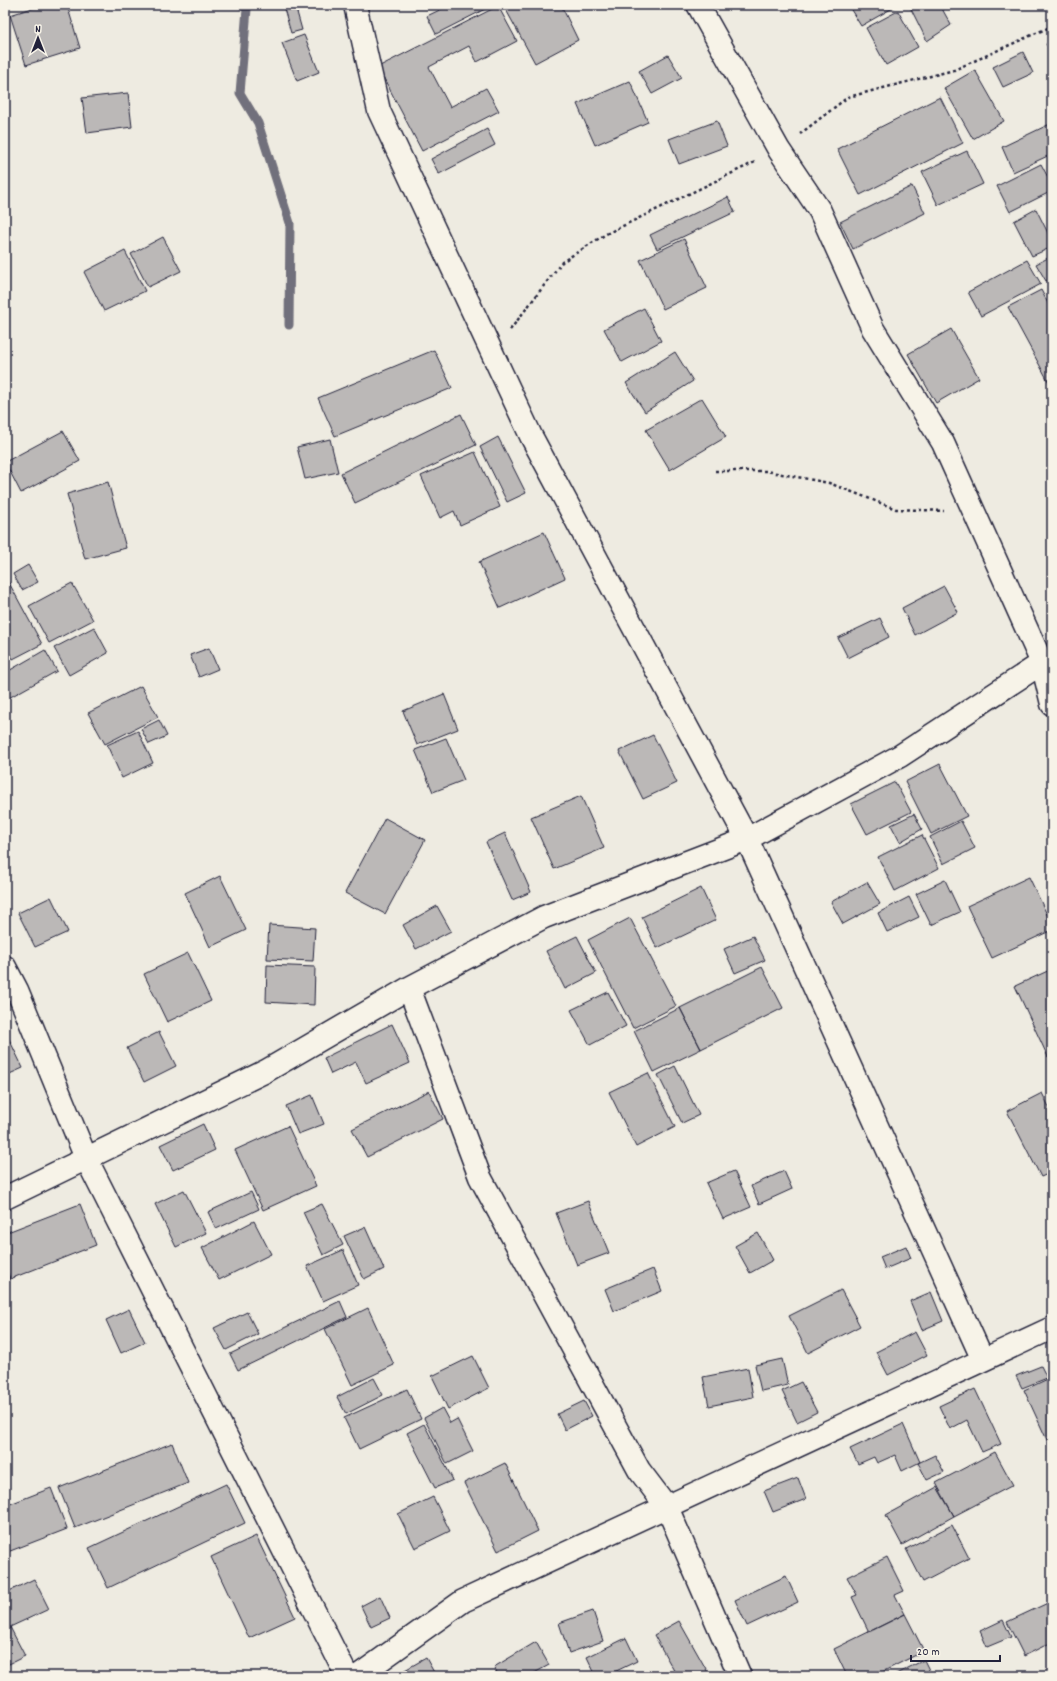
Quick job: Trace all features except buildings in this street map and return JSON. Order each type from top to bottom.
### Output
[{"type":"street","points":[[354,5],[379,111],[531,436],[747,839],[983,1360]]},
{"type":"street","points":[[698,5],[779,150],[820,211],[873,329],[943,443],[1047,661],[1052,704]]},
{"type":"street","points":[[5,1198],[266,1071],[409,988],[544,917],[747,839],[900,756],[1047,661]]},
{"type":"street","points":[[5,967],[17,990],[86,1158],[347,1676]]},
{"type":"street","points":[[409,988],[480,1177],[639,1470],[667,1507],[740,1676]]},
{"type":"street","points":[[358,1676],[463,1601],[1052,1328]]},
{"type":"path","points":[[715,471],[766,471],[829,483],[896,509],[975,512]]},
{"type":"waterway","points":[[242,5],[247,9],[240,93],[258,123],[290,223],[289,325]]}]
